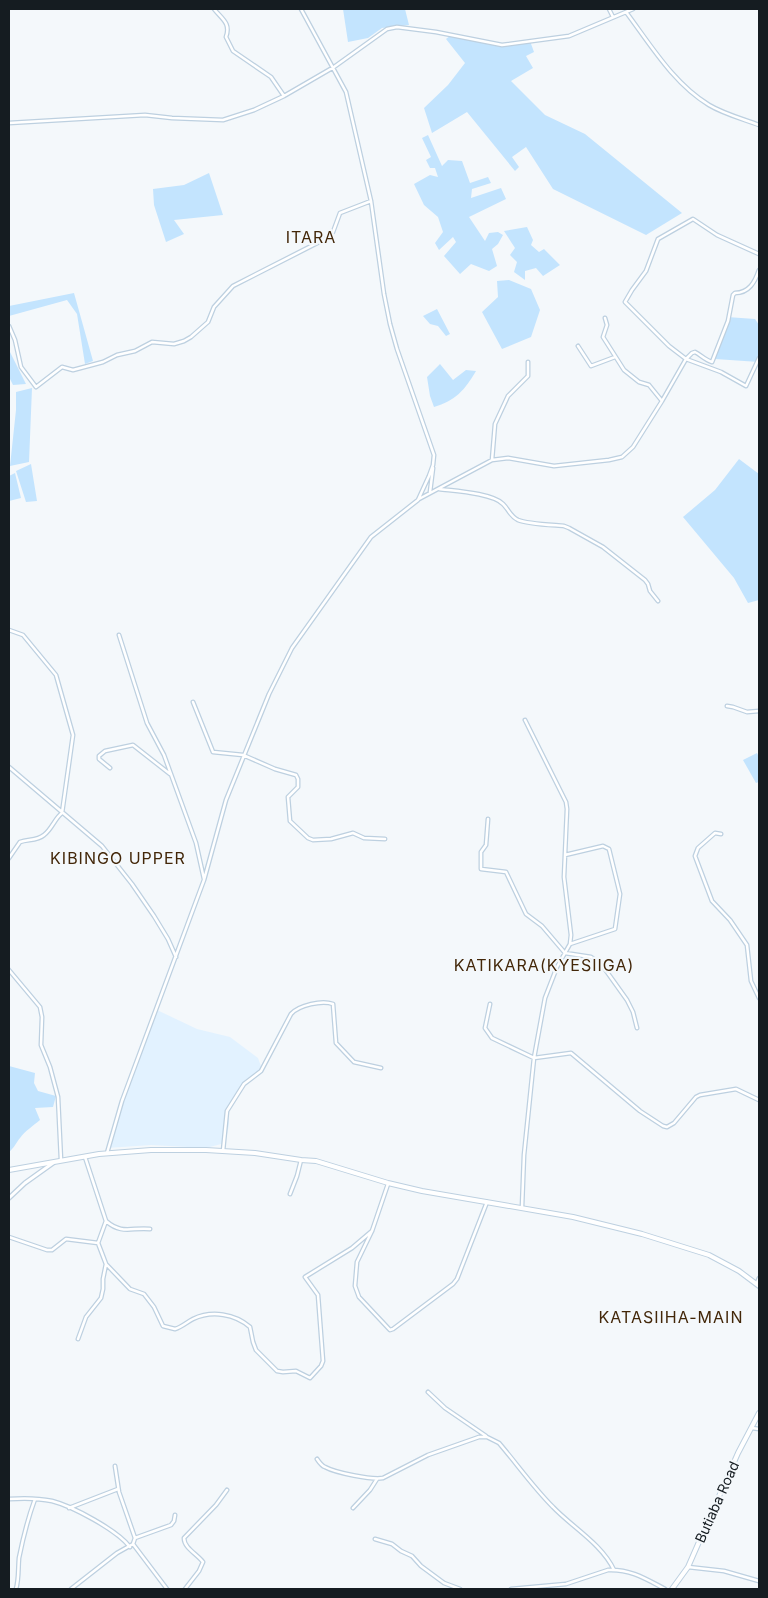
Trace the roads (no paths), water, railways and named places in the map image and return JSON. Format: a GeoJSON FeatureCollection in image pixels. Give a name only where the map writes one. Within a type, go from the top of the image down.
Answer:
{"type":"FeatureCollection","features":[{"type":"Feature","properties":{"kind":"main road"},"geometry":{"type":"LineString","coordinates":[[9,1170],[108,1153],[151,1150],[255,1153],[316,1161],[388,1183],[459,1198],[573,1217],[642,1234],[709,1255],[758,1285]]}},
{"type":"Feature","properties":{"kind":"main road","name":"Butiaba Road"},"geometry":{"type":"LineString","coordinates":[[672,1589],[688,1567],[738,1453],[759,1413]]}},
{"type":"Feature","properties":{"kind":"street"},"geometry":{"type":"LineString","coordinates":[[214,9],[227,23],[226,37],[233,51],[272,77],[284,96]]}},
{"type":"Feature","properties":{"kind":"street"},"geometry":{"type":"LineString","coordinates":[[301,9],[346,92],[371,202],[390,324],[434,455],[430,493]]}},
{"type":"Feature","properties":{"kind":"street"},"geometry":{"type":"LineString","coordinates":[[608,9],[613,17]]}},
{"type":"Feature","properties":{"kind":"street"},"geometry":{"type":"LineString","coordinates":[[9,123],[145,115],[223,120],[254,110],[284,96],[334,67],[387,29],[397,27],[436,32],[502,45],[569,36],[633,9]]}},
{"type":"Feature","properties":{"kind":"street"},"geometry":{"type":"LineString","coordinates":[[626,12],[662,61],[690,90],[707,104],[759,125]]}},
{"type":"Feature","properties":{"kind":"street"},"geometry":{"type":"LineString","coordinates":[[9,326],[14,336],[21,366],[36,387],[62,367],[73,370],[84,368],[120,354],[135,351],[152,342],[181,342],[191,337],[208,322],[214,307],[233,286],[327,238],[333,232],[340,213],[371,202]]}},
{"type":"Feature","properties":{"kind":"street"},"geometry":{"type":"LineString","coordinates":[[759,254],[717,235],[693,219],[661,237],[657,242],[646,271],[625,302],[669,346],[686,359],[721,372],[746,386],[759,358]]}},
{"type":"Feature","properties":{"kind":"street"},"geometry":{"type":"LineString","coordinates":[[108,1153],[122,1101],[204,880],[226,800],[269,694],[292,648],[371,537],[418,500],[492,460],[508,458],[554,466],[622,457],[633,446],[686,359],[696,352],[703,356],[706,361],[712,362],[728,321],[733,295],[751,286],[759,270]]}},
{"type":"Feature","properties":{"kind":"street"},"geometry":{"type":"LineString","coordinates":[[605,318],[608,324],[603,337],[615,357],[626,372],[640,382],[649,385],[662,401]]}},
{"type":"Feature","properties":{"kind":"street"},"geometry":{"type":"LineString","coordinates":[[578,346],[591,366],[615,357]]}},
{"type":"Feature","properties":{"kind":"street"},"geometry":{"type":"LineString","coordinates":[[492,460],[496,424],[509,394],[528,376],[528,362]]}},
{"type":"Feature","properties":{"kind":"street"},"geometry":{"type":"LineString","coordinates":[[418,500],[433,465]]}},
{"type":"Feature","properties":{"kind":"street"},"geometry":{"type":"LineString","coordinates":[[438,489],[475,493],[497,500],[503,504],[509,513],[520,521],[569,528],[603,547],[645,580],[650,591],[658,601]]}},
{"type":"Feature","properties":{"kind":"street"},"geometry":{"type":"LineString","coordinates":[[9,630],[23,635],[56,675],[73,735],[62,813],[45,835],[20,842],[9,858]]}},
{"type":"Feature","properties":{"kind":"street"},"geometry":{"type":"LineString","coordinates":[[119,635],[149,729],[164,755],[197,848],[204,880]]}},
{"type":"Feature","properties":{"kind":"street"},"geometry":{"type":"LineString","coordinates":[[193,702],[213,752],[243,756],[296,775],[298,787],[288,797],[290,819],[308,838],[313,840],[331,839],[353,833],[364,838],[386,839]]}},
{"type":"Feature","properties":{"kind":"street"},"geometry":{"type":"LineString","coordinates":[[727,706],[747,712],[759,711]]}},
{"type":"Feature","properties":{"kind":"street"},"geometry":{"type":"LineString","coordinates":[[522,1207],[524,1155],[534,1058],[545,998],[557,967],[570,944],[571,936],[564,877],[566,802],[524,720]]}},
{"type":"Feature","properties":{"kind":"street"},"geometry":{"type":"LineString","coordinates":[[110,768],[98,756],[105,751],[133,745],[171,775]]}},
{"type":"Feature","properties":{"kind":"street"},"geometry":{"type":"LineString","coordinates":[[9,767],[102,846],[132,884],[163,932],[176,958]]}},
{"type":"Feature","properties":{"kind":"street"},"geometry":{"type":"LineString","coordinates":[[488,819],[486,845],[481,852],[480,868],[506,872],[526,914],[542,926],[565,952],[591,957],[602,965],[627,1000],[633,1012],[637,1028]]}},
{"type":"Feature","properties":{"kind":"street"},"geometry":{"type":"LineString","coordinates":[[722,834],[714,832],[698,848],[695,856],[712,901],[730,920],[747,946],[751,981],[759,998]]}},
{"type":"Feature","properties":{"kind":"street"},"geometry":{"type":"LineString","coordinates":[[565,855],[582,853],[603,846],[607,847],[620,894],[615,929],[570,944]]}},
{"type":"Feature","properties":{"kind":"street"},"geometry":{"type":"LineString","coordinates":[[9,970],[40,1007],[42,1016],[41,1045],[50,1067],[58,1097],[61,1160]]}},
{"type":"Feature","properties":{"kind":"street"},"geometry":{"type":"LineString","coordinates":[[223,1151],[226,1139],[226,1111],[244,1083],[261,1071],[291,1014],[297,1008],[326,1002],[334,1004],[336,1043],[354,1062],[381,1068]]}},
{"type":"Feature","properties":{"kind":"street"},"geometry":{"type":"LineString","coordinates":[[490,1004],[484,1028],[492,1038],[534,1058],[571,1053],[640,1111],[663,1126],[667,1127],[674,1123],[696,1097],[700,1095],[736,1089],[759,1100]]}},
{"type":"Feature","properties":{"kind":"street"},"geometry":{"type":"LineString","coordinates":[[85,1157],[106,1221],[114,1227],[121,1229],[150,1229]]}},
{"type":"Feature","properties":{"kind":"street"},"geometry":{"type":"LineString","coordinates":[[290,1194],[297,1176],[300,1160]]}},
{"type":"Feature","properties":{"kind":"street"},"geometry":{"type":"LineString","coordinates":[[9,1198],[25,1183],[55,1162]]}},
{"type":"Feature","properties":{"kind":"street"},"geometry":{"type":"LineString","coordinates":[[388,1183],[372,1231],[356,1266],[356,1290],[359,1297],[383,1324],[392,1330],[457,1279],[487,1202]]}},
{"type":"Feature","properties":{"kind":"street"},"geometry":{"type":"LineString","coordinates":[[106,1221],[98,1243],[106,1264],[130,1289],[144,1294],[166,1327],[175,1329],[200,1316],[229,1315],[251,1328],[256,1350],[277,1371],[296,1371],[311,1378],[322,1366],[323,1361],[318,1295],[305,1277],[352,1248],[372,1231]]}},
{"type":"Feature","properties":{"kind":"street"},"geometry":{"type":"LineString","coordinates":[[9,1237],[47,1250],[52,1250],[66,1239],[98,1243]]}},
{"type":"Feature","properties":{"kind":"street"},"geometry":{"type":"LineString","coordinates":[[78,1339],[86,1317],[101,1298],[103,1289],[102,1278],[106,1264]]}},
{"type":"Feature","properties":{"kind":"street"},"geometry":{"type":"LineString","coordinates":[[758,1285],[759,1278]]}},
{"type":"Feature","properties":{"kind":"street"},"geometry":{"type":"LineString","coordinates":[[428,1392],[445,1408],[487,1437],[499,1442],[553,1508],[586,1537],[610,1562],[614,1570]]}},
{"type":"Feature","properties":{"kind":"street"},"geometry":{"type":"LineString","coordinates":[[752,1428],[759,1429]]}},
{"type":"Feature","properties":{"kind":"street"},"geometry":{"type":"LineString","coordinates":[[317,1459],[325,1467],[369,1479],[377,1479],[383,1478],[428,1456],[479,1437],[487,1437]]}},
{"type":"Feature","properties":{"kind":"street"},"geometry":{"type":"LineString","coordinates":[[115,1466],[118,1488],[136,1538]]}},
{"type":"Feature","properties":{"kind":"street"},"geometry":{"type":"LineString","coordinates":[[352,1508],[370,1490],[377,1479]]}},
{"type":"Feature","properties":{"kind":"street"},"geometry":{"type":"LineString","coordinates":[[69,1508],[118,1488]]}},
{"type":"Feature","properties":{"kind":"street"},"geometry":{"type":"LineString","coordinates":[[185,1589],[199,1571],[203,1562],[187,1546],[184,1538],[216,1505],[227,1490]]}},
{"type":"Feature","properties":{"kind":"street"},"geometry":{"type":"LineString","coordinates":[[9,1499],[50,1501],[69,1508],[124,1539],[130,1547]]}},
{"type":"Feature","properties":{"kind":"street"},"geometry":{"type":"LineString","coordinates":[[16,1589],[21,1550],[35,1499]]}},
{"type":"Feature","properties":{"kind":"street"},"geometry":{"type":"LineString","coordinates":[[71,1589],[117,1553],[130,1547],[136,1538],[171,1525],[175,1515]]}},
{"type":"Feature","properties":{"kind":"street"},"geometry":{"type":"LineString","coordinates":[[375,1539],[392,1544],[412,1556],[421,1566],[444,1583],[460,1589]]}},
{"type":"Feature","properties":{"kind":"street"},"geometry":{"type":"LineString","coordinates":[[133,1544],[167,1589]]}},
{"type":"Feature","properties":{"kind":"street"},"geometry":{"type":"LineString","coordinates":[[688,1567],[724,1571],[759,1582]]}},
{"type":"Feature","properties":{"kind":"street"},"geometry":{"type":"LineString","coordinates":[[511,1589],[566,1584],[608,1570],[636,1574],[665,1589]]}},
{"type":"Feature","properties":{"kind":"district","name":"ITARA"},"geometry":{"type":"Point","coordinates":[311,237]}},
{"type":"Feature","properties":{"kind":"district","name":"KIBINGO UPPER"},"geometry":{"type":"Point","coordinates":[118,858]}},
{"type":"Feature","properties":{"kind":"district","name":"KATIKARA(KYESIIGA)"},"geometry":{"type":"Point","coordinates":[544,965]}},
{"type":"Feature","properties":{"kind":"district","name":"KATASIIHA-MAIN"},"geometry":{"type":"Point","coordinates":[671,1317]}}]}
